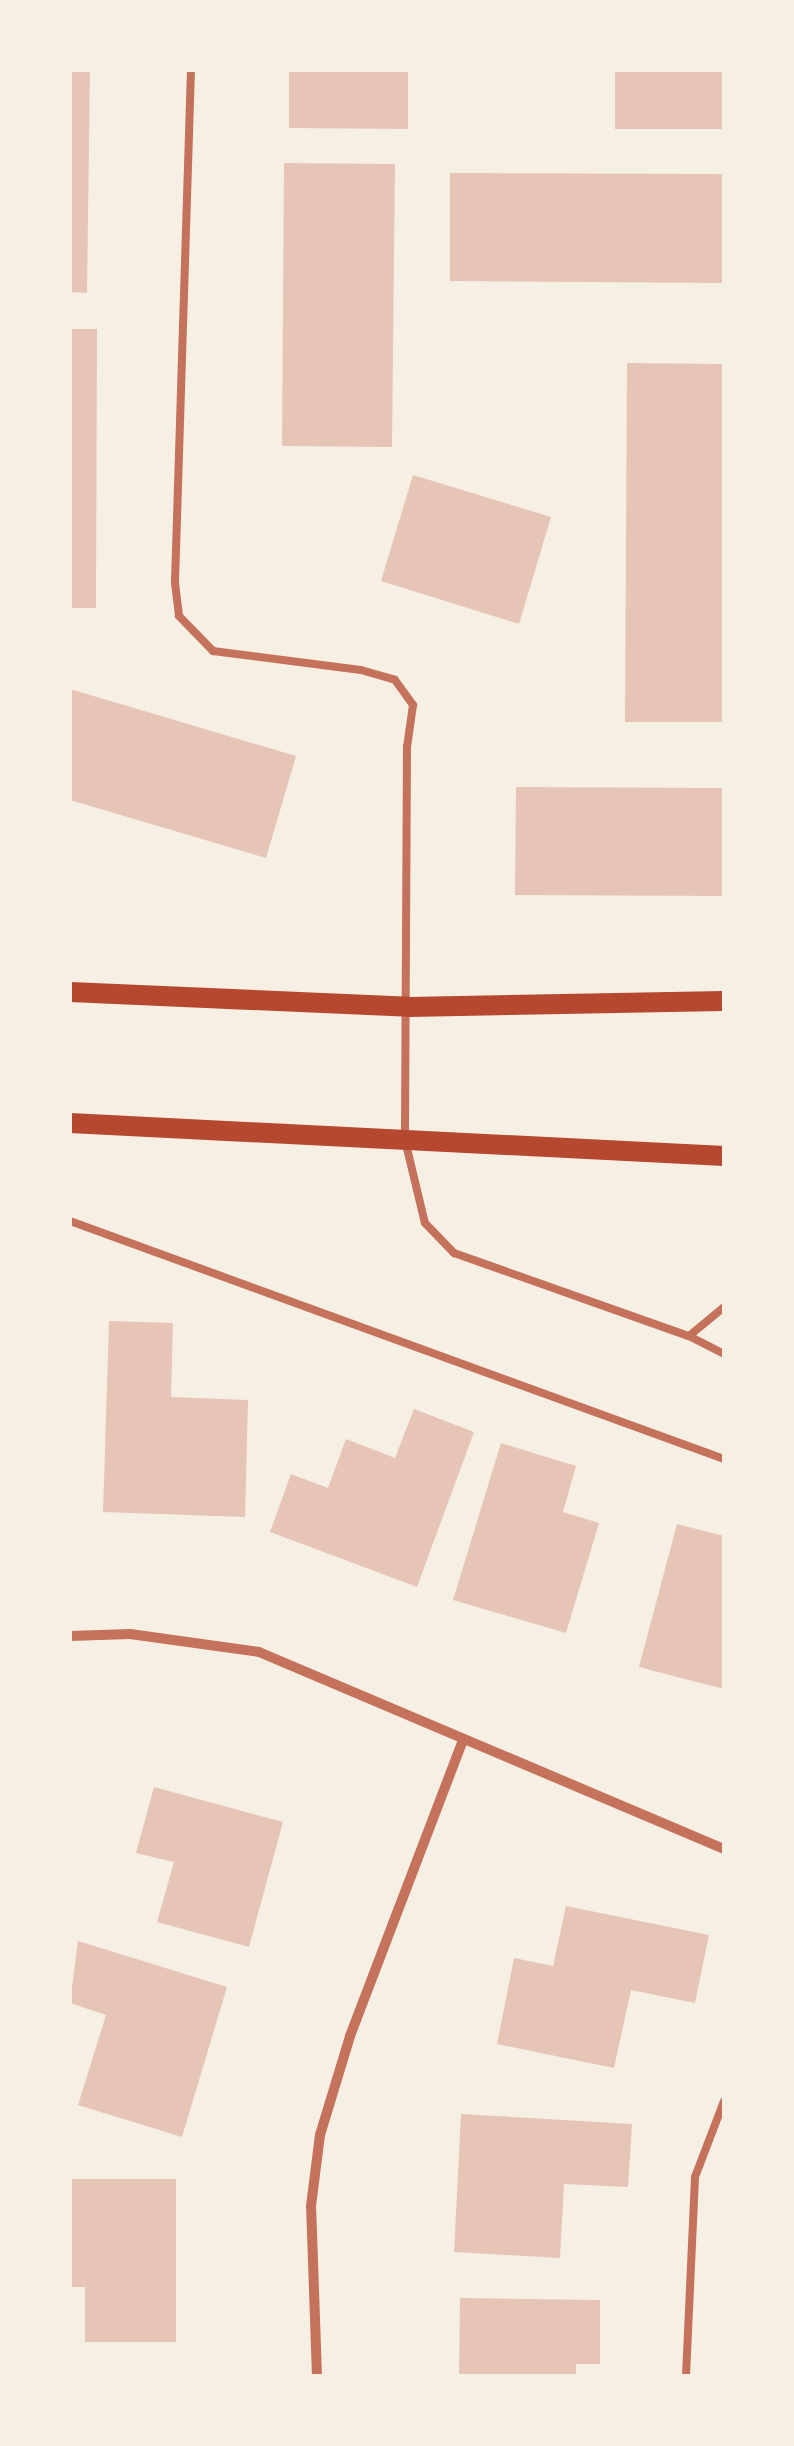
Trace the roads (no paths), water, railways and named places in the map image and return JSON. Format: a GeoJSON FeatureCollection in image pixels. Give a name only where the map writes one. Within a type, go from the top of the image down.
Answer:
{"type":"FeatureCollection","features":[{"type":"Feature","properties":{"kind":"main road"},"geometry":{"type":"LineString","coordinates":[[70,992],[410,1006],[724,1001]]}},
{"type":"Feature","properties":{"kind":"main road"},"geometry":{"type":"LineString","coordinates":[[70,1123],[724,1156]]}},
{"type":"Feature","properties":{"kind":"street"},"geometry":{"type":"LineString","coordinates":[[70,1636],[130,1634],[259,1652],[462,1742],[724,1848]]}},
{"type":"Feature","properties":{"kind":"street"},"geometry":{"type":"LineString","coordinates":[[316,2376],[310,2206],[320,2135],[350,2036],[462,1742]]}},
{"type":"Feature","properties":{"kind":"lane"},"geometry":{"type":"LineString","coordinates":[[191,70],[179,616],[213,651],[361,670],[394,680],[413,705],[407,747],[410,1006],[405,1140],[425,1223],[454,1253],[724,1352]]}},
{"type":"Feature","properties":{"kind":"lane"},"geometry":{"type":"LineString","coordinates":[[70,1221],[724,1459]]}},
{"type":"Feature","properties":{"kind":"lane"},"geometry":{"type":"LineString","coordinates":[[689,1336],[719,1319],[724,1307]]}},
{"type":"Feature","properties":{"kind":"lane"},"geometry":{"type":"LineString","coordinates":[[686,2376],[695,2177],[724,2101]]}}]}
